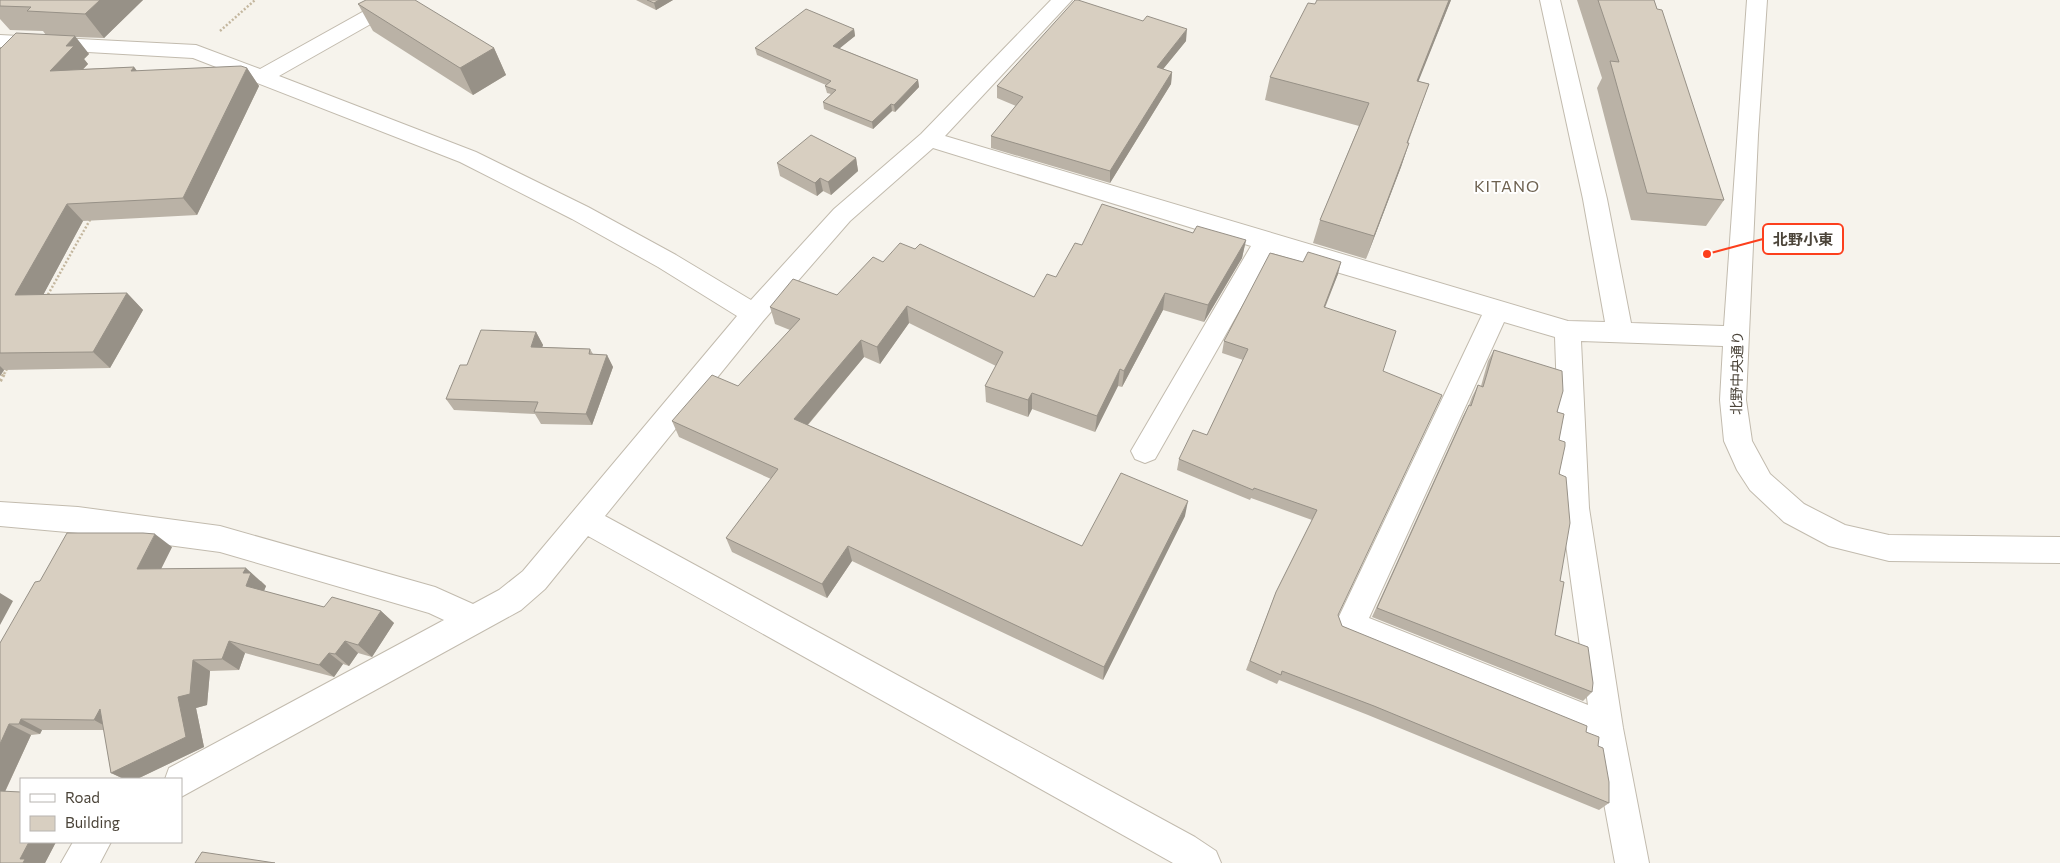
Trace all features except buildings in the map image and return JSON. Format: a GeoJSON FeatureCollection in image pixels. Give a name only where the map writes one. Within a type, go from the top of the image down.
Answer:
{"type":"FeatureCollection","features":[{"type":"Feature","properties":{"kind":"street"},"geometry":{"type":"LineString","coordinates":[[262,77],[399,0]]}},
{"type":"Feature","properties":{"kind":"street"},"geometry":{"type":"LineString","coordinates":[[182,779],[510,600],[534,580],[586,520],[754,314],[842,215],[929,139],[1062,0]]}},
{"type":"Feature","properties":{"kind":"street"},"geometry":{"type":"LineString","coordinates":[[1550,0],[1595,199],[1620,332]]}},
{"type":"Feature","properties":{"kind":"street","name":"北野中央通り"},"geometry":{"type":"LineString","coordinates":[[1757,0],[1747,135],[1733,400],[1738,441],[1747,462],[1760,482],[1794,513],[1839,537],[1889,548],[2060,550]]}},
{"type":"Feature","properties":{"kind":"street"},"geometry":{"type":"LineString","coordinates":[[0,41],[196,52],[468,157],[580,213],[668,261],[754,314]]}},
{"type":"Feature","properties":{"kind":"street"},"geometry":{"type":"LineString","coordinates":[[929,139],[1266,242],[1568,331],[1737,338]]}},
{"type":"Feature","properties":{"kind":"street"},"geometry":{"type":"LineString","coordinates":[[1145,451],[1266,242]]}},
{"type":"Feature","properties":{"kind":"street"},"geometry":{"type":"LineString","coordinates":[[1497,310],[1350,625],[1607,728]]}},
{"type":"Feature","properties":{"kind":"street"},"geometry":{"type":"LineString","coordinates":[[1568,331],[1576,508],[1607,728],[1632,863]]}},
{"type":"Feature","properties":{"kind":"street"},"geometry":{"type":"LineString","coordinates":[[0,514],[78,520],[220,539],[435,601],[474,619]]}},
{"type":"Feature","properties":{"kind":"street"},"geometry":{"type":"LineString","coordinates":[[63,546],[78,520]]}},
{"type":"Feature","properties":{"kind":"street"},"geometry":{"type":"LineString","coordinates":[[586,520],[1184,849],[1204,863]]}},
{"type":"Feature","properties":{"kind":"street"},"geometry":{"type":"LineString","coordinates":[[78,863],[93,843]]}},
{"type":"Feature","properties":{"kind":"path"},"geometry":{"type":"LineString","coordinates":[[196,52],[255,0]]}},
{"type":"Feature","properties":{"kind":"path"},"geometry":{"type":"LineString","coordinates":[[44,302],[92,216]]}},
{"type":"Feature","properties":{"kind":"path"},"geometry":{"type":"LineString","coordinates":[[0,381],[8,366]]}},
{"type":"Feature","properties":{"kind":"place","name":"北野小東"},"geometry":{"type":"Point","coordinates":[1707,254]}},
{"type":"Feature","properties":{"kind":"district","name":"KITANO"},"geometry":{"type":"Point","coordinates":[1507,186]}}]}
